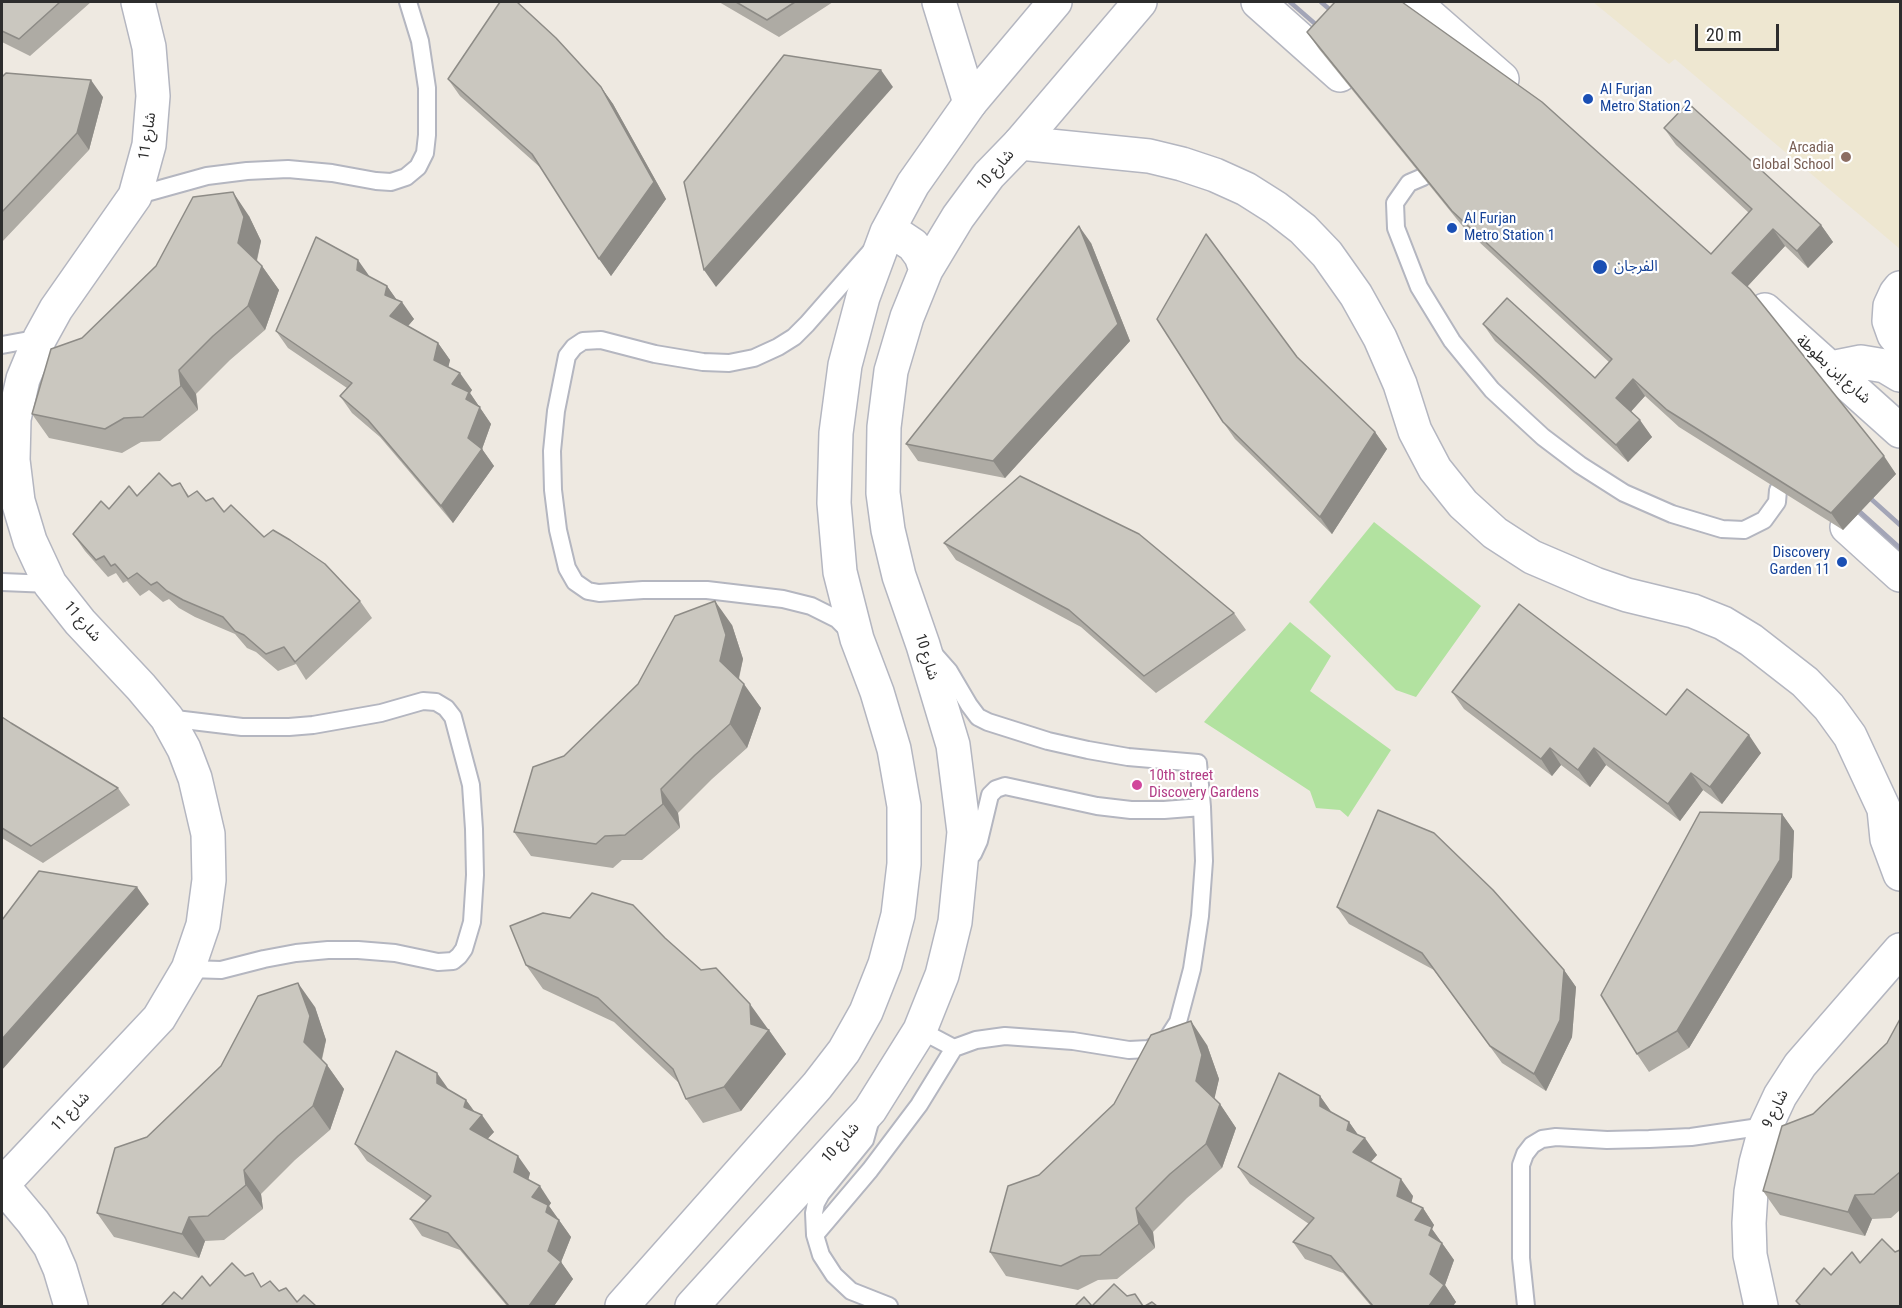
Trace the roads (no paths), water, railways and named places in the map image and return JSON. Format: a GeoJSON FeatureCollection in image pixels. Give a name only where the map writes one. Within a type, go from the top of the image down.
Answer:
{"type":"FeatureCollection","features":[{"type":"Feature","properties":{"kind":"street","name":"شارع 11"},"geometry":{"type":"LineString","coordinates":[[2,1185],[159,1018],[188,969],[202,925],[209,880],[208,834],[195,778],[184,749],[167,718],[80,622],[50,584],[30,542],[18,501],[13,460],[14,419],[23,379],[40,338],[56,309],[135,196],[148,145],[153,96],[150,46],[138,2]]}},
{"type":"Feature","properties":{"kind":"street"},"geometry":{"type":"LineString","coordinates":[[939,2],[970,103]]}},
{"type":"Feature","properties":{"kind":"street"},"geometry":{"type":"LineString","coordinates":[[622,1306],[817,1086],[844,1051],[866,1012],[885,964],[897,915],[904,864],[904,806],[894,749],[877,692],[857,639],[840,572],[834,503],[836,433],[848,354],[863,297],[887,232],[914,184],[970,103],[1055,2]]}},
{"type":"Feature","properties":{"kind":"street","name":"شارع 10"},"geometry":{"type":"LineString","coordinates":[[692,1306],[870,1110],[920,1030],[942,975],[955,922],[964,832],[953,745],[923,645],[899,576],[888,530],[883,493],[884,427],[891,371],[906,317],[926,270],[958,217],[989,175],[1043,116],[1140,2]]}},
{"type":"Feature","properties":{"kind":"street"},"geometry":{"type":"LineString","coordinates":[[1258,2],[1340,75]]}},
{"type":"Feature","properties":{"kind":"street"},"geometry":{"type":"LineString","coordinates":[[1414,2],[1524,98]]}},
{"type":"Feature","properties":{"kind":"street"},"geometry":{"type":"LineString","coordinates":[[1043,116],[1055,135],[1073,149]]}},
{"type":"Feature","properties":{"kind":"street"},"geometry":{"type":"LineString","coordinates":[[1020,142],[1149,156],[1182,164],[1246,189],[1303,229],[1327,254],[1356,295],[1380,338],[1400,384],[1414,431],[1435,469],[1463,504],[1495,533],[1532,557],[1595,584],[1627,595],[1693,611],[1723,623],[1751,640],[1805,682],[1850,736],[1884,809],[1887,839],[1900,874]]}},
{"type":"Feature","properties":{"kind":"street"},"geometry":{"type":"LineString","coordinates":[[887,232],[913,245],[921,256],[926,270]]}},
{"type":"Feature","properties":{"kind":"street"},"geometry":{"type":"LineString","coordinates":[[1900,288],[1890,306],[1889,321],[1894,335],[1900,342]]}},
{"type":"Feature","properties":{"kind":"street","name":"شارع إبن بطوطة"},"geometry":{"type":"LineString","coordinates":[[1765,310],[1900,431]]}},
{"type":"Feature","properties":{"kind":"street"},"geometry":{"type":"LineString","coordinates":[[1831,368],[1861,362],[1885,366],[1900,375]]}},
{"type":"Feature","properties":{"kind":"street"},"geometry":{"type":"LineString","coordinates":[[1847,526],[1900,575]]}},
{"type":"Feature","properties":{"kind":"street","name":"شارع 9"},"geometry":{"type":"LineString","coordinates":[[1761,1306],[1750,1256],[1749,1223],[1756,1163],[1766,1126],[1780,1096],[1800,1065],[1900,951]]}},
{"type":"Feature","properties":{"kind":"street"},"geometry":{"type":"LineString","coordinates":[[2,1185],[50,1246],[60,1269],[70,1306]]}},
{"type":"Feature","properties":{"kind":"lane"},"geometry":{"type":"LineString","coordinates":[[135,196],[207,176],[247,171],[288,170],[332,173],[391,182],[406,177],[418,167],[425,153],[427,123],[427,88],[420,41],[408,2]]}},
{"type":"Feature","properties":{"kind":"lane"},"geometry":{"type":"LineString","coordinates":[[1423,177],[1408,183],[1395,203],[1396,228],[1419,287],[1452,341],[1485,382],[1543,438],[1624,493],[1672,514],[1722,529],[1744,530],[1764,520],[1777,502],[1778,490]]}},
{"type":"Feature","properties":{"kind":"lane"},"geometry":{"type":"LineString","coordinates":[[857,639],[837,619],[811,606],[783,599],[707,590],[599,593],[588,591],[575,582],[567,568],[558,530],[553,490],[552,451],[556,411],[567,356],[583,341],[601,340],[655,354],[704,362],[729,363],[754,358],[794,337],[887,232]]}},
{"type":"Feature","properties":{"kind":"lane"},"geometry":{"type":"LineString","coordinates":[[2,345],[40,338]]}},
{"type":"Feature","properties":{"kind":"lane"},"geometry":{"type":"LineString","coordinates":[[2,582],[50,584]]}},
{"type":"Feature","properties":{"kind":"lane"},"geometry":{"type":"LineString","coordinates":[[815,1235],[870,1170],[919,1105],[954,1048],[976,1040],[1005,1036],[1074,1041],[1129,1050],[1149,1050],[1167,1039],[1178,1022],[1191,969],[1200,916],[1203,861],[1198,763],[1128,757],[1088,750],[1048,741],[988,722],[978,717],[940,659],[923,645]]}},
{"type":"Feature","properties":{"kind":"lane"},"geometry":{"type":"LineString","coordinates":[[167,718],[242,727],[289,727],[381,713],[423,701],[436,702],[446,708],[453,717],[471,785],[475,875],[472,922],[464,949],[453,961],[438,962],[358,950],[328,950],[264,959],[221,970],[188,969]]}},
{"type":"Feature","properties":{"kind":"lane"},"geometry":{"type":"LineString","coordinates":[[960,875],[979,841],[990,795],[996,789],[1005,786],[1097,806],[1131,810],[1202,807]]}},
{"type":"Feature","properties":{"kind":"lane"},"geometry":{"type":"LineString","coordinates":[[920,1030],[954,1048]]}},
{"type":"Feature","properties":{"kind":"lane"},"geometry":{"type":"LineString","coordinates":[[870,1110],[870,1125],[865,1140],[816,1203],[815,1235],[821,1255],[834,1275],[851,1291],[889,1306]]}},
{"type":"Feature","properties":{"kind":"lane"},"geometry":{"type":"LineString","coordinates":[[1526,1306],[1521,1258],[1521,1165],[1532,1145],[1542,1139],[1556,1137],[1607,1140],[1691,1137],[1766,1126]]}},
{"type":"Feature","properties":{"kind":"railway"},"geometry":{"type":"LineString","coordinates":[[1290,2],[1328,35]]}},
{"type":"Feature","properties":{"kind":"railway"},"geometry":{"type":"LineString","coordinates":[[1321,2],[1342,20]]}},
{"type":"Feature","properties":{"kind":"railway"},"geometry":{"type":"LineString","coordinates":[[1860,489],[1900,525]]}},
{"type":"Feature","properties":{"kind":"railway"},"geometry":{"type":"LineString","coordinates":[[1849,502],[1900,548]]}},
{"type":"Feature","properties":{"kind":"place","name":"Al Furjan Metro Station 2"},"geometry":{"type":"Point","coordinates":[1588,99]}},
{"type":"Feature","properties":{"kind":"place","name":"Arcadia Global School"},"geometry":{"type":"Point","coordinates":[1846,157]}},
{"type":"Feature","properties":{"kind":"place","name":"Al Furjan Metro Station 1"},"geometry":{"type":"Point","coordinates":[1452,228]}},
{"type":"Feature","properties":{"kind":"place","name":"الفرجان"},"geometry":{"type":"Point","coordinates":[1600,267]}},
{"type":"Feature","properties":{"kind":"place","name":"Discovery Garden 11"},"geometry":{"type":"Point","coordinates":[1842,562]}},
{"type":"Feature","properties":{"kind":"place","name":"10th street Discovery Gardens"},"geometry":{"type":"Point","coordinates":[1137,785]}}]}
